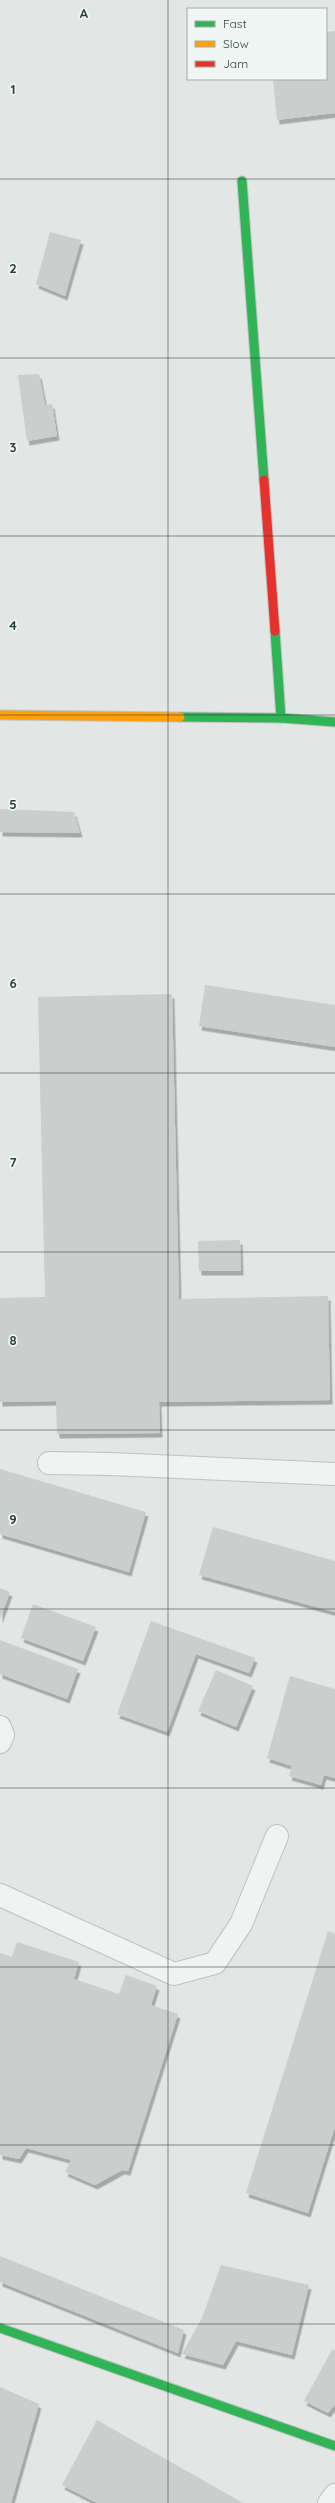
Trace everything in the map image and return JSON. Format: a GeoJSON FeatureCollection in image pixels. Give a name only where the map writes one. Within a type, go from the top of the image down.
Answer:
{"type":"FeatureCollection","features":[{"type":"Feature","properties":{"kind":"street"},"geometry":{"type":"LineString","coordinates":[[242,181],[281,718]]}},
{"type":"Feature","properties":{"kind":"street"},"geometry":{"type":"LineString","coordinates":[[0,715],[281,718],[335,722]]}},
{"type":"Feature","properties":{"kind":"street"},"geometry":{"type":"LineString","coordinates":[[49,1463],[335,1474]]}},
{"type":"Feature","properties":{"kind":"street"},"geometry":{"type":"LineString","coordinates":[[0,1727],[3,1735],[0,1742]]}},
{"type":"Feature","properties":{"kind":"street"},"geometry":{"type":"LineString","coordinates":[[0,1895],[174,1974],[215,1963],[241,1924],[277,1836]]}},
{"type":"Feature","properties":{"kind":"street"},"geometry":{"type":"LineString","coordinates":[[0,2328],[335,2446]]}},
{"type":"Feature","properties":{"kind":"street"},"geometry":{"type":"LineString","coordinates":[[329,2503],[335,2495]]}},
{"type":"Feature","properties":{"kind":"building"},"geometry":{"type":"Polygon","coordinates":[[[335,31],[335,113],[277,120],[273,80],[327,80],[327,32],[335,31]]]}},
{"type":"Feature","properties":{"kind":"building"},"geometry":{"type":"Polygon","coordinates":[[[50,232],[81,240],[65,296],[36,284],[50,232]]]}},
{"type":"Feature","properties":{"kind":"building"},"geometry":{"type":"Polygon","coordinates":[[[39,374],[45,405],[52,404],[57,436],[27,441],[18,375],[39,374]]]}},
{"type":"Feature","properties":{"kind":"building"},"geometry":{"type":"Polygon","coordinates":[[[0,809],[74,812],[80,833],[0,832],[0,809]]]}},
{"type":"Feature","properties":{"kind":"building"},"geometry":{"type":"Polygon","coordinates":[[[205,985],[335,1005],[335,1047],[199,1026],[205,985]]]}},
{"type":"Feature","properties":{"kind":"building"},"geometry":{"type":"Polygon","coordinates":[[[172,994],[179,1299],[328,1296],[330,1400],[159,1402],[160,1433],[57,1434],[56,1401],[0,1402],[0,1298],[45,1297],[38,997],[172,994]]]}},
{"type":"Feature","properties":{"kind":"building"},"geometry":{"type":"Polygon","coordinates":[[[240,1240],[241,1271],[199,1271],[198,1241],[240,1240]]]}},
{"type":"Feature","properties":{"kind":"building"},"geometry":{"type":"Polygon","coordinates":[[[0,1469],[146,1512],[129,1572],[0,1534],[0,1469]]]}},
{"type":"Feature","properties":{"kind":"building"},"geometry":{"type":"Polygon","coordinates":[[[213,1527],[335,1561],[335,1612],[199,1575],[213,1527]]]}},
{"type":"Feature","properties":{"kind":"building"},"geometry":{"type":"Polygon","coordinates":[[[0,1588],[10,1592],[0,1619],[0,1588]]]}},
{"type":"Feature","properties":{"kind":"building"},"geometry":{"type":"Polygon","coordinates":[[[33,1604],[96,1627],[83,1661],[21,1638],[33,1604]]]}},
{"type":"Feature","properties":{"kind":"building"},"geometry":{"type":"Polygon","coordinates":[[[151,1621],[255,1658],[249,1673],[196,1654],[167,1732],[117,1714],[151,1621]]]}},
{"type":"Feature","properties":{"kind":"building"},"geometry":{"type":"Polygon","coordinates":[[[0,1640],[78,1669],[67,1699],[0,1674],[0,1640]]]}},
{"type":"Feature","properties":{"kind":"building"},"geometry":{"type":"Polygon","coordinates":[[[216,1670],[253,1686],[236,1727],[198,1711],[216,1670]]]}},
{"type":"Feature","properties":{"kind":"building"},"geometry":{"type":"Polygon","coordinates":[[[290,1676],[335,1689],[335,1778],[324,1775],[321,1785],[289,1776],[292,1766],[267,1758],[290,1676]]]}},
{"type":"Feature","properties":{"kind":"building"},"geometry":{"type":"Polygon","coordinates":[[[328,1931],[335,1934],[335,2126],[308,2213],[246,2193],[328,1931]]]}},
{"type":"Feature","properties":{"kind":"building"},"geometry":{"type":"Polygon","coordinates":[[[17,1942],[79,1962],[74,1979],[119,1994],[126,1975],[157,1986],[151,2005],[178,2014],[128,2171],[122,2170],[95,2185],[65,2172],[71,2160],[26,2148],[19,2159],[0,2155],[0,1953],[12,1957],[17,1942]]]}},
{"type":"Feature","properties":{"kind":"building"},"geometry":{"type":"Polygon","coordinates":[[[0,2256],[184,2330],[178,2353],[0,2282],[0,2256]]]}},
{"type":"Feature","properties":{"kind":"building"},"geometry":{"type":"Polygon","coordinates":[[[221,2265],[309,2285],[292,2355],[236,2341],[223,2365],[182,2354],[202,2318],[221,2265]]]}},
{"type":"Feature","properties":{"kind":"building"},"geometry":{"type":"Polygon","coordinates":[[[332,2350],[335,2350],[335,2404],[328,2413],[304,2401],[332,2350]]]}},
{"type":"Feature","properties":{"kind":"building"},"geometry":{"type":"Polygon","coordinates":[[[0,2387],[39,2404],[11,2503],[0,2503],[0,2387]]]}},
{"type":"Feature","properties":{"kind":"building"},"geometry":{"type":"Polygon","coordinates":[[[97,2420],[243,2503],[97,2503],[62,2485],[97,2420]]]}},
{"type":"Feature","properties":{"kind":"traffic: fast"},"geometry":{"type":"LineString","coordinates":[[242,181],[264,480]]}},
{"type":"Feature","properties":{"kind":"traffic: fast"},"geometry":{"type":"LineString","coordinates":[[275,631],[281,718]]}},
{"type":"Feature","properties":{"kind":"traffic: fast"},"geometry":{"type":"LineString","coordinates":[[180,717],[281,718],[335,722]]}},
{"type":"Feature","properties":{"kind":"traffic: fast"},"geometry":{"type":"LineString","coordinates":[[0,2328],[335,2446]]}},
{"type":"Feature","properties":{"kind":"traffic: slow"},"geometry":{"type":"LineString","coordinates":[[0,715],[180,717]]}},
{"type":"Feature","properties":{"kind":"traffic: jam"},"geometry":{"type":"LineString","coordinates":[[264,480],[275,631]]}}]}
